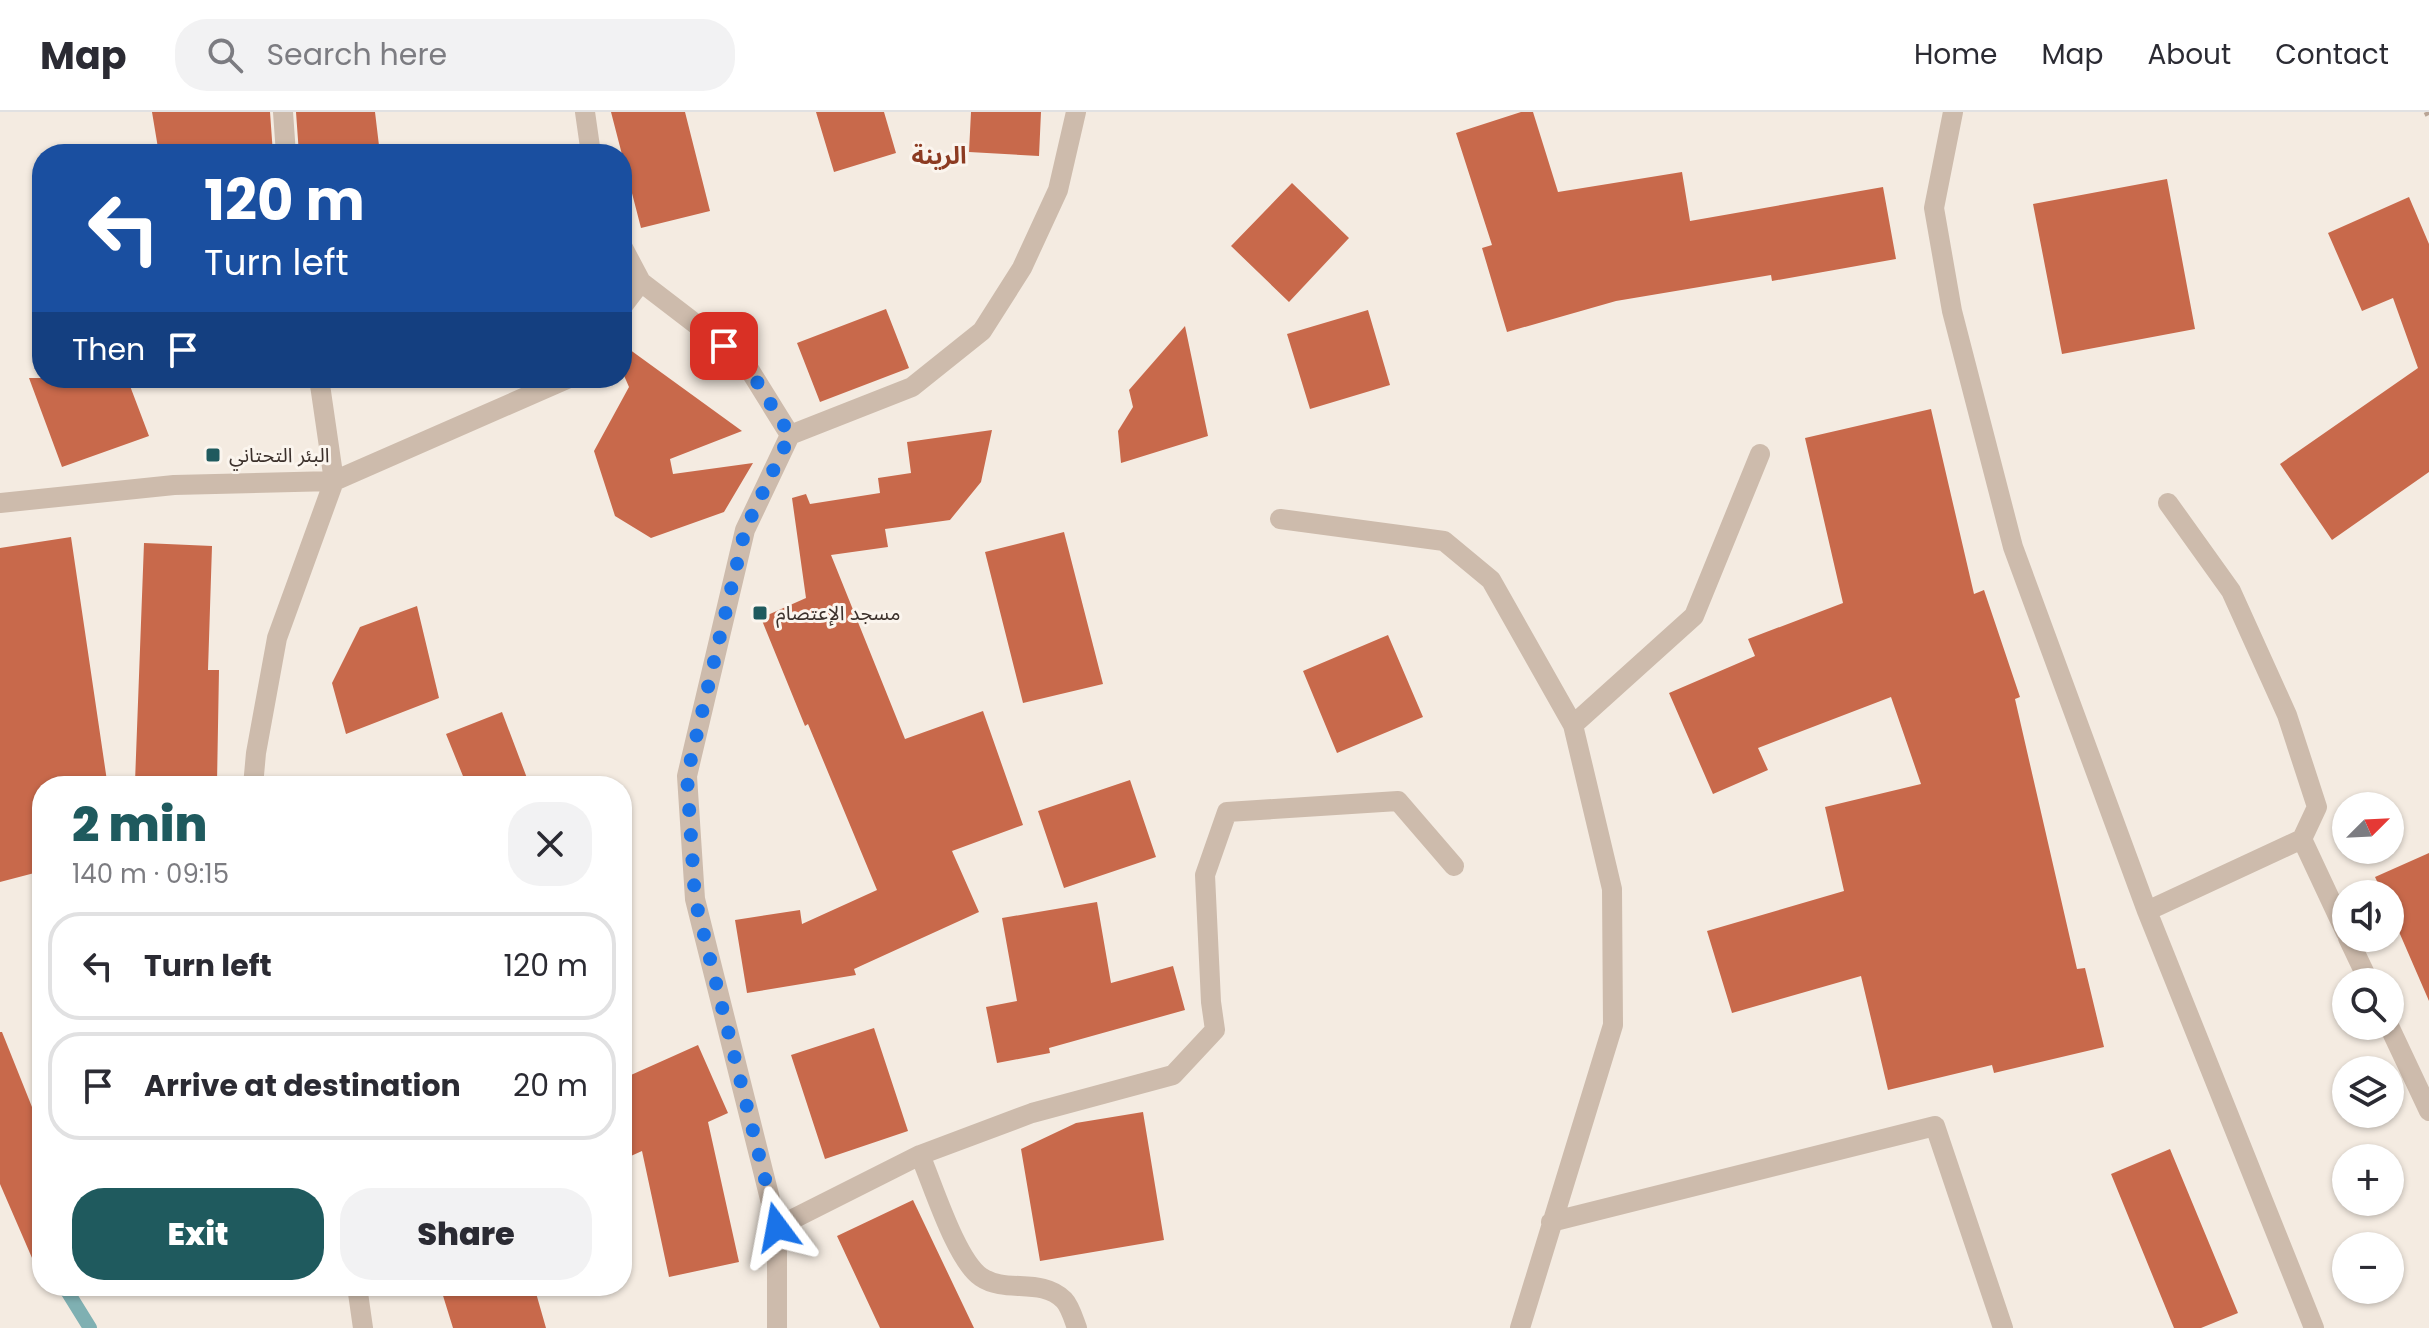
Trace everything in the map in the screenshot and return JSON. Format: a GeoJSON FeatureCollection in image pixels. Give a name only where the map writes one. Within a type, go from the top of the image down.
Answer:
{"type":"FeatureCollection","features":[{"type":"Feature","properties":{"kind":"street"},"geometry":{"type":"LineString","coordinates":[[283,112],[285,144]]}},
{"type":"Feature","properties":{"kind":"street"},"geometry":{"type":"LineString","coordinates":[[585,112],[590,144]]}},
{"type":"Feature","properties":{"kind":"street"},"geometry":{"type":"LineString","coordinates":[[777,1328],[777,1227],[695,899],[687,776],[745,530],[790,435],[912,387],[982,331],[1022,268],[1058,190],[1076,112]]}},
{"type":"Feature","properties":{"kind":"street"},"geometry":{"type":"LineString","coordinates":[[1953,112],[1934,208],[1952,311],[2013,547],[2147,911],[2314,1328]]}},
{"type":"Feature","properties":{"kind":"street"},"geometry":{"type":"LineString","coordinates":[[632,265],[641,282],[744,361],[790,435]]}},
{"type":"Feature","properties":{"kind":"street"},"geometry":{"type":"LineString","coordinates":[[632,294],[641,282]]}},
{"type":"Feature","properties":{"kind":"street"},"geometry":{"type":"LineString","coordinates":[[254,776],[277,638],[334,481],[320,388]]}},
{"type":"Feature","properties":{"kind":"street"},"geometry":{"type":"LineString","coordinates":[[0,503],[174,485],[334,481],[546,388]]}},
{"type":"Feature","properties":{"kind":"street"},"geometry":{"type":"LineString","coordinates":[[1573,725],[1694,616],[1760,454]]}},
{"type":"Feature","properties":{"kind":"street"},"geometry":{"type":"LineString","coordinates":[[2147,911],[2302,839],[2317,807],[2287,715],[2231,591],[2168,503]]}},
{"type":"Feature","properties":{"kind":"street"},"geometry":{"type":"LineString","coordinates":[[1280,519],[1444,541],[1491,580],[1573,725],[1612,889],[1613,1025],[1520,1328]]}},
{"type":"Feature","properties":{"kind":"street"},"geometry":{"type":"LineString","coordinates":[[777,1227],[920,1155],[1032,1113],[1173,1075],[1215,1030],[1205,875],[1227,812],[1398,801],[1454,866]]}},
{"type":"Feature","properties":{"kind":"street"},"geometry":{"type":"LineString","coordinates":[[2302,839],[2332,904]]}},
{"type":"Feature","properties":{"kind":"street"},"geometry":{"type":"LineString","coordinates":[[2396,1040],[2429,1111]]}},
{"type":"Feature","properties":{"kind":"street"},"geometry":{"type":"LineString","coordinates":[[1551,1222],[1935,1126],[2003,1328]]}},
{"type":"Feature","properties":{"kind":"street"},"geometry":{"type":"LineString","coordinates":[[920,1155],[964,1259],[982,1278],[1003,1286],[1031,1286],[1048,1290],[1065,1300],[1077,1328]]}},
{"type":"Feature","properties":{"kind":"street"},"geometry":{"type":"LineString","coordinates":[[358,1296],[363,1328]]}},
{"type":"Feature","properties":{"kind":"path"},"geometry":{"type":"LineString","coordinates":[[2426,112],[2429,118]]}},
{"type":"Feature","properties":{"kind":"building"},"geometry":{"type":"Polygon","coordinates":[[[152,112],[270,112],[272,144],[157,144],[152,112]]]}},
{"type":"Feature","properties":{"kind":"building"},"geometry":{"type":"Polygon","coordinates":[[[296,112],[375,112],[379,144],[298,144],[296,112]]]}},
{"type":"Feature","properties":{"kind":"building"},"geometry":{"type":"Polygon","coordinates":[[[611,112],[685,112],[710,211],[641,228],[632,193],[632,144],[619,144],[611,112]]]}},
{"type":"Feature","properties":{"kind":"building"},"geometry":{"type":"Polygon","coordinates":[[[816,112],[884,112],[896,153],[834,172],[816,112]]]}},
{"type":"Feature","properties":{"kind":"building"},"geometry":{"type":"Polygon","coordinates":[[[971,112],[1041,112],[1039,156],[969,152],[971,112]]]}},
{"type":"Feature","properties":{"kind":"building"},"geometry":{"type":"Polygon","coordinates":[[[1521,112],[1533,112],[1558,192],[1682,172],[1690,221],[1883,187],[1896,259],[1772,281],[1771,275],[1616,301],[1507,332],[1482,248],[1492,245],[1456,133],[1521,112]]]}},
{"type":"Feature","properties":{"kind":"building"},"geometry":{"type":"Polygon","coordinates":[[[2167,179],[2195,329],[2062,354],[2033,204],[2167,179]]]}},
{"type":"Feature","properties":{"kind":"building"},"geometry":{"type":"Polygon","coordinates":[[[1292,183],[1349,238],[1289,302],[1231,246],[1292,183]]]}},
{"type":"Feature","properties":{"kind":"building"},"geometry":{"type":"Polygon","coordinates":[[[2409,197],[2429,244],[2429,472],[2332,540],[2280,464],[2418,368],[2393,298],[2362,311],[2328,233],[2409,197]]]}},
{"type":"Feature","properties":{"kind":"building"},"geometry":{"type":"Polygon","coordinates":[[[886,309],[909,368],[820,402],[797,343],[886,309]]]}},
{"type":"Feature","properties":{"kind":"building"},"geometry":{"type":"Polygon","coordinates":[[[1368,310],[1390,385],[1310,409],[1287,334],[1368,310]]]}},
{"type":"Feature","properties":{"kind":"building"},"geometry":{"type":"Polygon","coordinates":[[[1185,326],[1208,436],[1121,463],[1118,431],[1133,407],[1129,390],[1185,326]]]}},
{"type":"Feature","properties":{"kind":"building"},"geometry":{"type":"Polygon","coordinates":[[[632,351],[742,431],[670,459],[673,474],[753,463],[724,512],[651,538],[615,516],[594,451],[628,388],[632,388],[632,351]]]}},
{"type":"Feature","properties":{"kind":"building"},"geometry":{"type":"Polygon","coordinates":[[[33,388],[131,388],[149,436],[62,467],[33,388]]]}},
{"type":"Feature","properties":{"kind":"building"},"geometry":{"type":"Polygon","coordinates":[[[1931,409],[1974,594],[1984,590],[2020,697],[2015,699],[2077,969],[2085,968],[2104,1047],[1994,1073],[1992,1065],[1888,1090],[1861,976],[1732,1013],[1707,931],[1844,891],[1825,807],[1921,784],[1891,697],[1758,748],[1768,770],[1713,794],[1669,693],[1755,656],[1748,639],[1843,603],[1805,438],[1931,409]]]}},
{"type":"Feature","properties":{"kind":"building"},"geometry":{"type":"Polygon","coordinates":[[[992,430],[981,482],[950,520],[885,529],[888,547],[831,555],[905,739],[983,711],[1023,825],[952,851],[979,912],[854,969],[856,975],[747,993],[735,920],[800,910],[802,924],[877,890],[761,618],[806,598],[792,498],[806,494],[810,504],[880,493],[878,478],[911,473],[907,442],[992,430]]]}},
{"type":"Feature","properties":{"kind":"building"},"geometry":{"type":"Polygon","coordinates":[[[1064,532],[1103,684],[1023,703],[985,552],[1064,532]]]}},
{"type":"Feature","properties":{"kind":"building"},"geometry":{"type":"Polygon","coordinates":[[[71,537],[106,776],[32,776],[32,874],[0,882],[0,548],[71,537]]]}},
{"type":"Feature","properties":{"kind":"building"},"geometry":{"type":"Polygon","coordinates":[[[144,543],[212,546],[208,670],[219,670],[217,776],[135,776],[144,543]]]}},
{"type":"Feature","properties":{"kind":"building"},"geometry":{"type":"Polygon","coordinates":[[[417,606],[439,698],[346,734],[332,683],[360,627],[417,606]]]}},
{"type":"Feature","properties":{"kind":"building"},"geometry":{"type":"Polygon","coordinates":[[[1388,635],[1423,717],[1337,753],[1303,671],[1388,635]]]}},
{"type":"Feature","properties":{"kind":"building"},"geometry":{"type":"Polygon","coordinates":[[[502,712],[526,776],[463,776],[446,734],[502,712]]]}},
{"type":"Feature","properties":{"kind":"building"},"geometry":{"type":"Polygon","coordinates":[[[1130,780],[1156,857],[1064,888],[1038,811],[1130,780]]]}},
{"type":"Feature","properties":{"kind":"building"},"geometry":{"type":"Polygon","coordinates":[[[2429,853],[2429,1001],[2404,943],[2404,880],[2376,880],[2375,877],[2429,853]]]}},
{"type":"Feature","properties":{"kind":"building"},"geometry":{"type":"Polygon","coordinates":[[[1097,902],[1111,983],[1173,966],[1185,1010],[1049,1048],[1050,1053],[997,1063],[986,1007],[1017,1001],[1002,918],[1097,902]]]}},
{"type":"Feature","properties":{"kind":"building"},"geometry":{"type":"Polygon","coordinates":[[[874,1028],[908,1131],[825,1159],[791,1055],[874,1028]]]}},
{"type":"Feature","properties":{"kind":"building"},"geometry":{"type":"Polygon","coordinates":[[[2,1032],[32,1107],[32,1258],[0,1184],[2,1032]]]}},
{"type":"Feature","properties":{"kind":"building"},"geometry":{"type":"Polygon","coordinates":[[[698,1045],[728,1113],[708,1122],[739,1262],[669,1277],[642,1151],[632,1156],[632,1075],[698,1045]]]}},
{"type":"Feature","properties":{"kind":"building"},"geometry":{"type":"Polygon","coordinates":[[[1143,1112],[1164,1240],[1040,1261],[1021,1149],[1076,1123],[1143,1112]]]}},
{"type":"Feature","properties":{"kind":"building"},"geometry":{"type":"Polygon","coordinates":[[[2170,1149],[2238,1313],[2201,1328],[2174,1328],[2111,1174],[2170,1149]]]}},
{"type":"Feature","properties":{"kind":"building"},"geometry":{"type":"Polygon","coordinates":[[[913,1200],[974,1328],[880,1328],[837,1236],[913,1200]]]}},
{"type":"Feature","properties":{"kind":"building"},"geometry":{"type":"Polygon","coordinates":[[[443,1296],[537,1296],[546,1328],[453,1328],[443,1296]]]}},
{"type":"Feature","properties":{"kind":"waterway"},"geometry":{"type":"LineString","coordinates":[[70,1296],[90,1328]]}},
{"type":"Feature","properties":{"kind":"place","name":"البئر التحتاني"},"geometry":{"type":"Point","coordinates":[213,455]}},
{"type":"Feature","properties":{"kind":"place","name":"مسجد الإعتصام"},"geometry":{"type":"Point","coordinates":[760,613]}},
{"type":"Feature","properties":{"kind":"district","name":"الرينة"},"geometry":{"type":"Point","coordinates":[939,155]}},
{"type":"Feature","properties":{"kind":"route"},"geometry":{"type":"LineString","coordinates":[[724,346],[744,361],[790,435],[745,530],[687,776],[695,899],[777,1227]]}}]}
